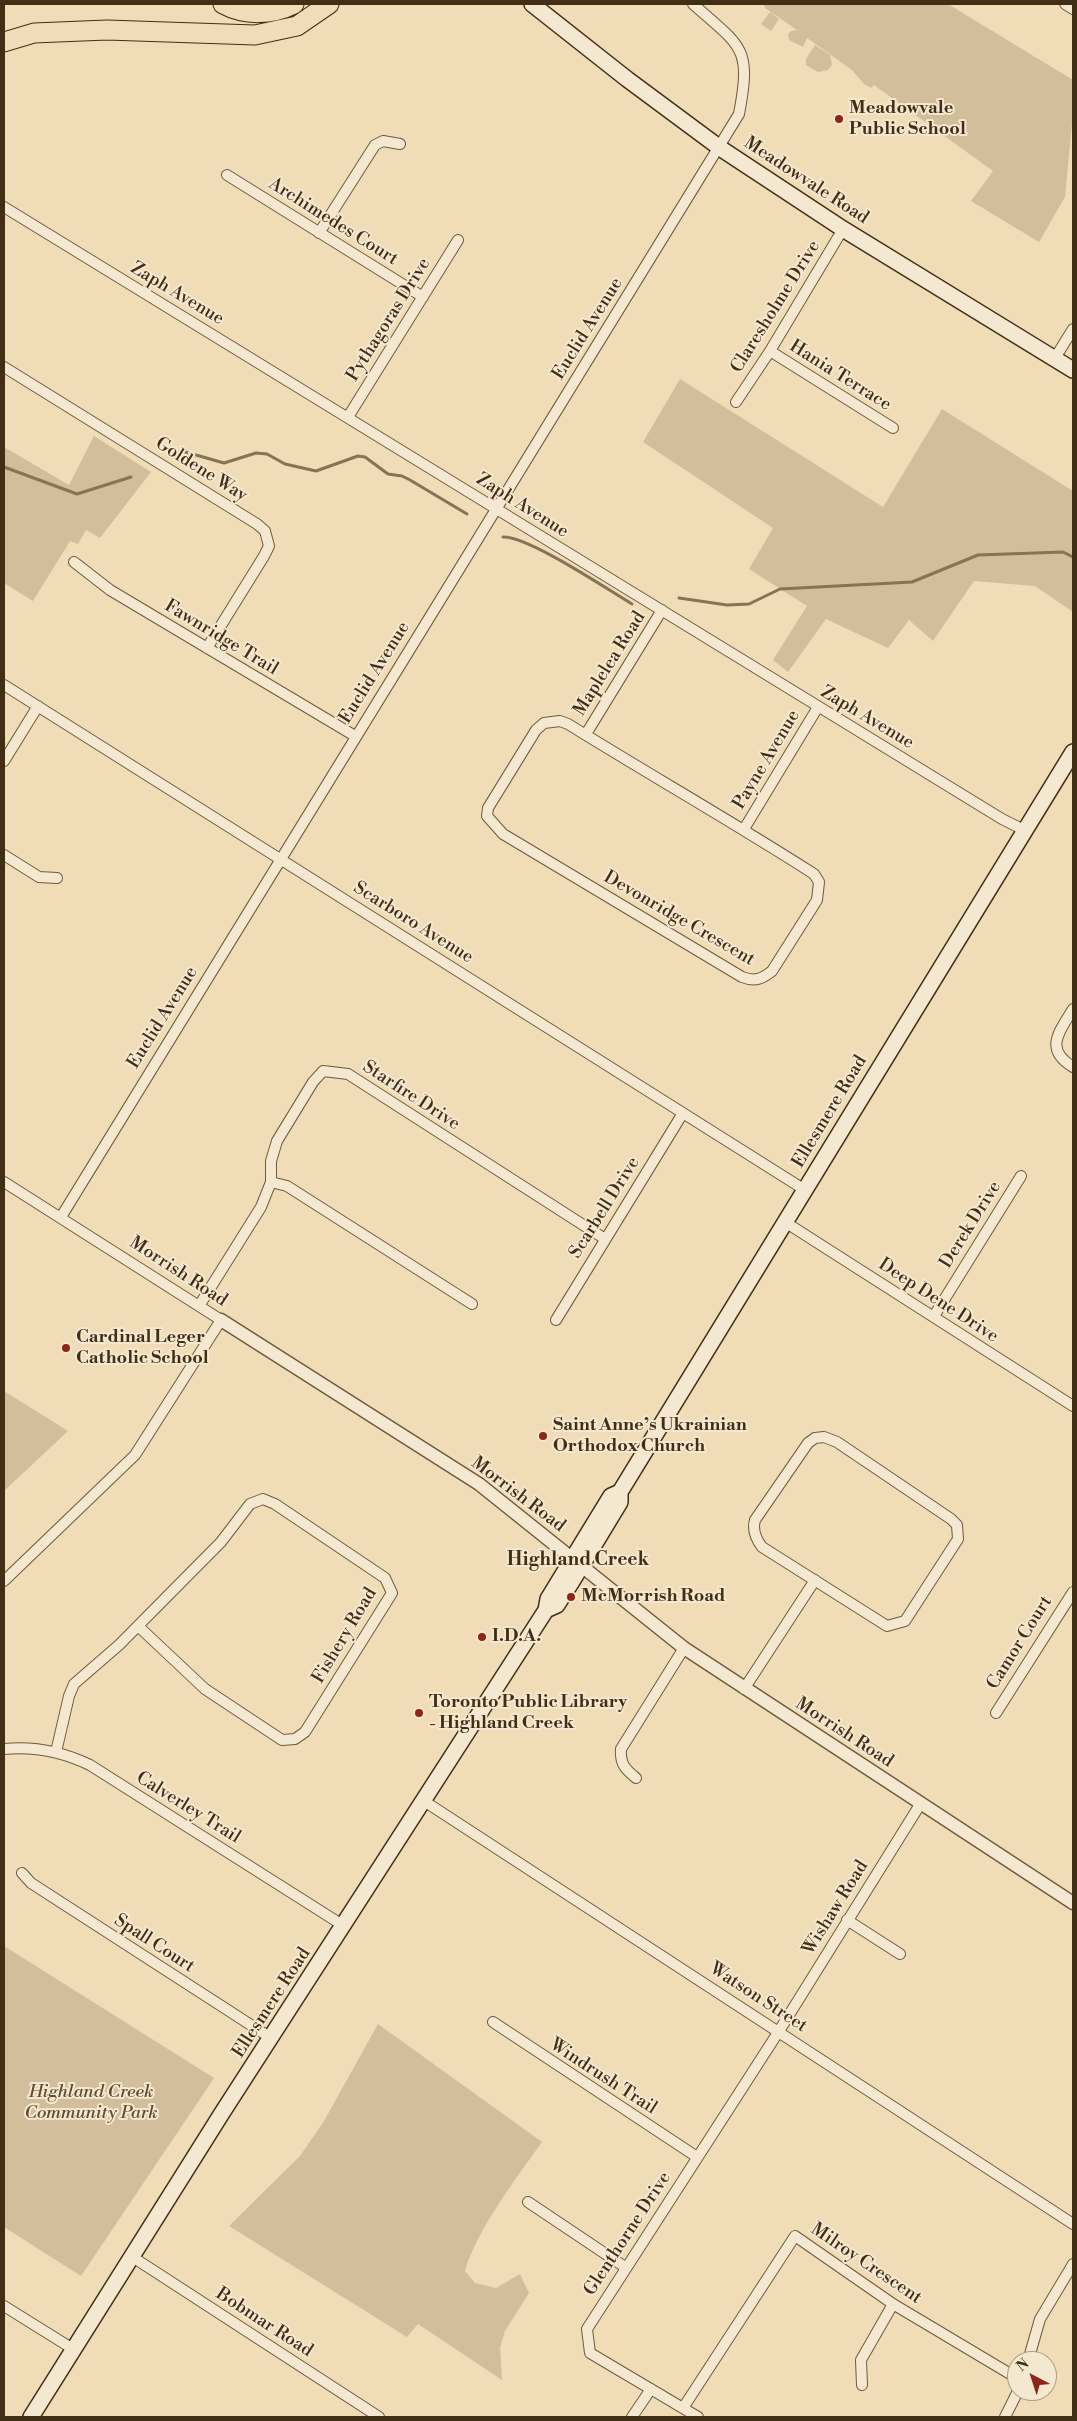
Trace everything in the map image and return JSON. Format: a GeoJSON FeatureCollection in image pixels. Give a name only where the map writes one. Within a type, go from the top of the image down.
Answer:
{"type":"FeatureCollection","features":[{"type":"Feature","properties":{"kind":"highway"},"geometry":{"type":"LineString","coordinates":[[223,4],[234,10],[278,12],[294,4]]}},
{"type":"Feature","properties":{"kind":"highway"},"geometry":{"type":"LineString","coordinates":[[4,42],[34,34],[107,30],[255,35],[297,26],[329,4]]}},
{"type":"Feature","properties":{"kind":"main road","name":"Meadowvale Road"},"geometry":{"type":"LineString","coordinates":[[532,4],[627,80],[720,148],[843,229],[1073,370]]}},
{"type":"Feature","properties":{"kind":"main road","name":"Ellesmere Road"},"geometry":{"type":"LineString","coordinates":[[31,2417],[131,2256],[546,1610],[557,1605],[577,1563],[620,1502],[620,1492],[1073,752]]}},
{"type":"Feature","properties":{"kind":"street","name":"Euclid Avenue"},"geometry":{"type":"LineString","coordinates":[[60,1217],[355,736],[720,148],[739,114],[745,62],[740,49],[732,39],[693,4]]}},
{"type":"Feature","properties":{"kind":"street"},"geometry":{"type":"LineString","coordinates":[[1064,4],[1073,9]]}},
{"type":"Feature","properties":{"kind":"street"},"geometry":{"type":"LineString","coordinates":[[319,233],[375,145],[383,141],[400,144]]}},
{"type":"Feature","properties":{"kind":"street","name":"Archimedes Court"},"geometry":{"type":"LineString","coordinates":[[227,175],[422,297]]}},
{"type":"Feature","properties":{"kind":"street","name":"Zaph Avenue"},"geometry":{"type":"LineString","coordinates":[[4,207],[818,707],[1002,819],[1026,831]]}},
{"type":"Feature","properties":{"kind":"street","name":"Claresholme Drive"},"geometry":{"type":"LineString","coordinates":[[736,402],[770,351],[843,229]]}},
{"type":"Feature","properties":{"kind":"street","name":"Pythagoras Drive"},"geometry":{"type":"LineString","coordinates":[[348,417],[458,240]]}},
{"type":"Feature","properties":{"kind":"street"},"geometry":{"type":"LineString","coordinates":[[1054,358],[1073,329]]}},
{"type":"Feature","properties":{"kind":"street","name":"Hania Terrace"},"geometry":{"type":"LineString","coordinates":[[770,351],[893,428]]}},
{"type":"Feature","properties":{"kind":"street","name":"Goldene Way"},"geometry":{"type":"LineString","coordinates":[[4,367],[257,524],[265,531],[269,546],[207,648]]}},
{"type":"Feature","properties":{"kind":"street","name":"Fawnridge Trail"},"geometry":{"type":"LineString","coordinates":[[74,562],[110,590],[355,736]]}},
{"type":"Feature","properties":{"kind":"street","name":"Maplelea Road"},"geometry":{"type":"LineString","coordinates":[[586,734],[662,610]]}},
{"type":"Feature","properties":{"kind":"street","name":"Scarboro Avenue"},"geometry":{"type":"LineString","coordinates":[[4,685],[804,1190]]}},
{"type":"Feature","properties":{"kind":"street"},"geometry":{"type":"LineString","coordinates":[[4,761],[38,706]]}},
{"type":"Feature","properties":{"kind":"street","name":"Payne Avenue"},"geometry":{"type":"LineString","coordinates":[[744,829],[818,707]]}},
{"type":"Feature","properties":{"kind":"street","name":"Devonridge Crescent"},"geometry":{"type":"LineString","coordinates":[[560,721],[586,734],[692,800],[744,829],[814,874],[819,882],[817,900],[772,971],[763,978],[751,980],[742,977],[550,864],[503,834],[487,816],[488,808],[536,730],[544,723],[560,721]]}},
{"type":"Feature","properties":{"kind":"street"},"geometry":{"type":"LineString","coordinates":[[4,856],[39,877],[57,878]]}},
{"type":"Feature","properties":{"kind":"street"},"geometry":{"type":"LineString","coordinates":[[1073,1009],[1057,1036],[1055,1047],[1059,1056],[1073,1067]]}},
{"type":"Feature","properties":{"kind":"street","name":"Starfire Drive"},"geometry":{"type":"LineString","coordinates":[[199,1306],[260,1207],[271,1182],[271,1161],[277,1140],[313,1082],[323,1071],[348,1074],[605,1239]]}},
{"type":"Feature","properties":{"kind":"street","name":"Scarbell Drive"},"geometry":{"type":"LineString","coordinates":[[556,1320],[683,1113]]}},
{"type":"Feature","properties":{"kind":"street","name":"Derek Drive"},"geometry":{"type":"LineString","coordinates":[[934,1316],[1021,1176]]}},
{"type":"Feature","properties":{"kind":"street","name":"Morrish Road"},"geometry":{"type":"LineString","coordinates":[[4,1182],[479,1484],[684,1648],[1073,1903]]}},
{"type":"Feature","properties":{"kind":"street"},"geometry":{"type":"LineString","coordinates":[[271,1182],[287,1186],[472,1304]]}},
{"type":"Feature","properties":{"kind":"street","name":"Deep Dene Drive"},"geometry":{"type":"LineString","coordinates":[[785,1222],[1073,1406]]}},
{"type":"Feature","properties":{"kind":"street"},"geometry":{"type":"LineString","coordinates":[[4,1581],[135,1455],[221,1320]]}},
{"type":"Feature","properties":{"kind":"street"},"geometry":{"type":"LineString","coordinates":[[824,1437],[837,1442],[951,1518],[956,1525],[958,1538],[905,1621],[887,1626],[815,1580],[762,1547],[756,1539],[754,1525],[808,1443],[815,1438],[824,1437]]}},
{"type":"Feature","properties":{"kind":"street","name":"Fishery Road"},"geometry":{"type":"LineString","coordinates":[[56,1752],[69,1696],[74,1684],[138,1626],[221,1542],[250,1504],[263,1499],[275,1504],[385,1578],[392,1593],[305,1732],[295,1739],[282,1740],[223,1703],[205,1689],[138,1626]]}},
{"type":"Feature","properties":{"kind":"street"},"geometry":{"type":"LineString","coordinates":[[744,1689],[815,1580]]}},
{"type":"Feature","properties":{"kind":"street","name":"Camor Court"},"geometry":{"type":"LineString","coordinates":[[996,1713],[1071,1598]]}},
{"type":"Feature","properties":{"kind":"street"},"geometry":{"type":"LineString","coordinates":[[636,1778],[626,1770],[621,1760],[621,1749],[627,1736],[684,1648]]}},
{"type":"Feature","properties":{"kind":"street","name":"Calverley Trail"},"geometry":{"type":"LineString","coordinates":[[4,1749],[34,1748],[56,1752],[77,1759],[104,1774],[344,1926]]}},
{"type":"Feature","properties":{"kind":"street","name":"Watson Street"},"geometry":{"type":"LineString","coordinates":[[424,1801],[1073,2224]]}},
{"type":"Feature","properties":{"kind":"street","name":"Wishaw Road"},"geometry":{"type":"LineString","coordinates":[[779,2031],[920,1803]]}},
{"type":"Feature","properties":{"kind":"street","name":"Spall Court"},"geometry":{"type":"LineString","coordinates":[[22,1873],[31,1883],[271,2038]]}},
{"type":"Feature","properties":{"kind":"street"},"geometry":{"type":"LineString","coordinates":[[847,1920],[900,1954]]}},
{"type":"Feature","properties":{"kind":"street","name":"Windrush Trail"},"geometry":{"type":"LineString","coordinates":[[493,2022],[697,2157]]}},
{"type":"Feature","properties":{"kind":"street","name":"Glenthorne Drive"},"geometry":{"type":"LineString","coordinates":[[698,2417],[590,2353],[587,2329],[779,2031]]}},
{"type":"Feature","properties":{"kind":"street"},"geometry":{"type":"LineString","coordinates":[[528,2202],[626,2267]]}},
{"type":"Feature","properties":{"kind":"street","name":"Milroy Crescent"},"geometry":{"type":"LineString","coordinates":[[683,2408],[795,2236],[893,2304],[1007,2372]]}},
{"type":"Feature","properties":{"kind":"street","name":"Bobmar Road"},"geometry":{"type":"LineString","coordinates":[[131,2256],[379,2417]]}},
{"type":"Feature","properties":{"kind":"street"},"geometry":{"type":"LineString","coordinates":[[1031,2351],[1042,2315],[1073,2264]]}},
{"type":"Feature","properties":{"kind":"street"},"geometry":{"type":"LineString","coordinates":[[862,2385],[861,2360],[893,2304]]}},
{"type":"Feature","properties":{"kind":"street"},"geometry":{"type":"LineString","coordinates":[[4,2306],[73,2349]]}},
{"type":"Feature","properties":{"kind":"street"},"geometry":{"type":"LineString","coordinates":[[632,2417],[651,2389]]}},
{"type":"Feature","properties":{"kind":"street"},"geometry":{"type":"LineString","coordinates":[[1005,2417],[1013,2401]]}},
{"type":"Feature","properties":{"kind":"green space"},"geometry":{"type":"Polygon","coordinates":[[[764,4],[948,4],[1073,80],[1073,113],[1065,197],[1039,242],[971,201],[993,171],[874,85],[871,88],[864,84],[852,70],[807,38],[803,47],[789,40],[788,34],[791,31],[797,30],[765,8],[764,4]]]}},
{"type":"Feature","properties":{"kind":"green space"},"geometry":{"type":"Polygon","coordinates":[[[770,12],[779,19],[771,31],[761,24],[770,12]]]}},
{"type":"Feature","properties":{"kind":"green space"},"geometry":{"type":"Polygon","coordinates":[[[815,45],[830,55],[832,65],[828,70],[818,72],[806,65],[806,59],[815,45]]]}},
{"type":"Feature","properties":{"kind":"green space"},"geometry":{"type":"Polygon","coordinates":[[[680,379],[883,507],[942,409],[1073,491],[1073,612],[1035,586],[974,581],[933,641],[909,620],[888,648],[826,619],[788,672],[773,660],[807,606],[749,569],[773,528],[643,442],[680,379]]]}},
{"type":"Feature","properties":{"kind":"green space"},"geometry":{"type":"Polygon","coordinates":[[[94,436],[151,472],[100,538],[86,530],[78,544],[70,541],[33,601],[4,583],[4,447],[69,485],[94,436]]]}},
{"type":"Feature","properties":{"kind":"green space"},"geometry":{"type":"Polygon","coordinates":[[[4,1391],[68,1431],[4,1491],[4,1391]]]}},
{"type":"Feature","properties":{"kind":"green space","name":"Highland Creek Community Park"},"geometry":{"type":"Polygon","coordinates":[[[4,1946],[214,2078],[81,2276],[4,2227],[4,1946]]]}},
{"type":"Feature","properties":{"kind":"green space"},"geometry":{"type":"Polygon","coordinates":[[[378,2024],[542,2142],[488,2222],[470,2255],[465,2271],[475,2283],[496,2288],[520,2274],[529,2293],[505,2331],[500,2348],[502,2380],[418,2324],[407,2337],[229,2226],[300,2156],[324,2121],[378,2024]]]}},
{"type":"Feature","properties":{"kind":"waterway"},"geometry":{"type":"LineString","coordinates":[[170,455],[182,451],[224,463],[256,453],[267,454],[285,464],[316,471],[358,456],[365,457],[388,474],[402,476],[410,480],[467,514]]}},
{"type":"Feature","properties":{"kind":"waterway"},"geometry":{"type":"LineString","coordinates":[[4,467],[77,494],[131,477]]}},
{"type":"Feature","properties":{"kind":"waterway"},"geometry":{"type":"LineString","coordinates":[[503,537],[515,539],[548,554],[632,604]]}},
{"type":"Feature","properties":{"kind":"waterway"},"geometry":{"type":"LineString","coordinates":[[679,598],[727,605],[749,604],[780,589],[912,582],[978,555],[1063,552],[1073,557]]}},
{"type":"Feature","properties":{"kind":"place","name":"Meadowvale Public School"},"geometry":{"type":"Point","coordinates":[839,119]}},
{"type":"Feature","properties":{"kind":"place","name":"Cardinal Leger Catholic School"},"geometry":{"type":"Point","coordinates":[66,1348]}},
{"type":"Feature","properties":{"kind":"place","name":"Saint Anne’s Ukrainian Orthodox Church"},"geometry":{"type":"Point","coordinates":[543,1436]}},
{"type":"Feature","properties":{"kind":"place","name":"McMorrish Road"},"geometry":{"type":"Point","coordinates":[571,1597]}},
{"type":"Feature","properties":{"kind":"place","name":"I.D.A."},"geometry":{"type":"Point","coordinates":[482,1637]}},
{"type":"Feature","properties":{"kind":"place","name":"Toronto Public Library - Highland Creek"},"geometry":{"type":"Point","coordinates":[419,1713]}},
{"type":"Feature","properties":{"kind":"district","name":"Highland Creek"},"geometry":{"type":"Point","coordinates":[578,1560]}}]}
